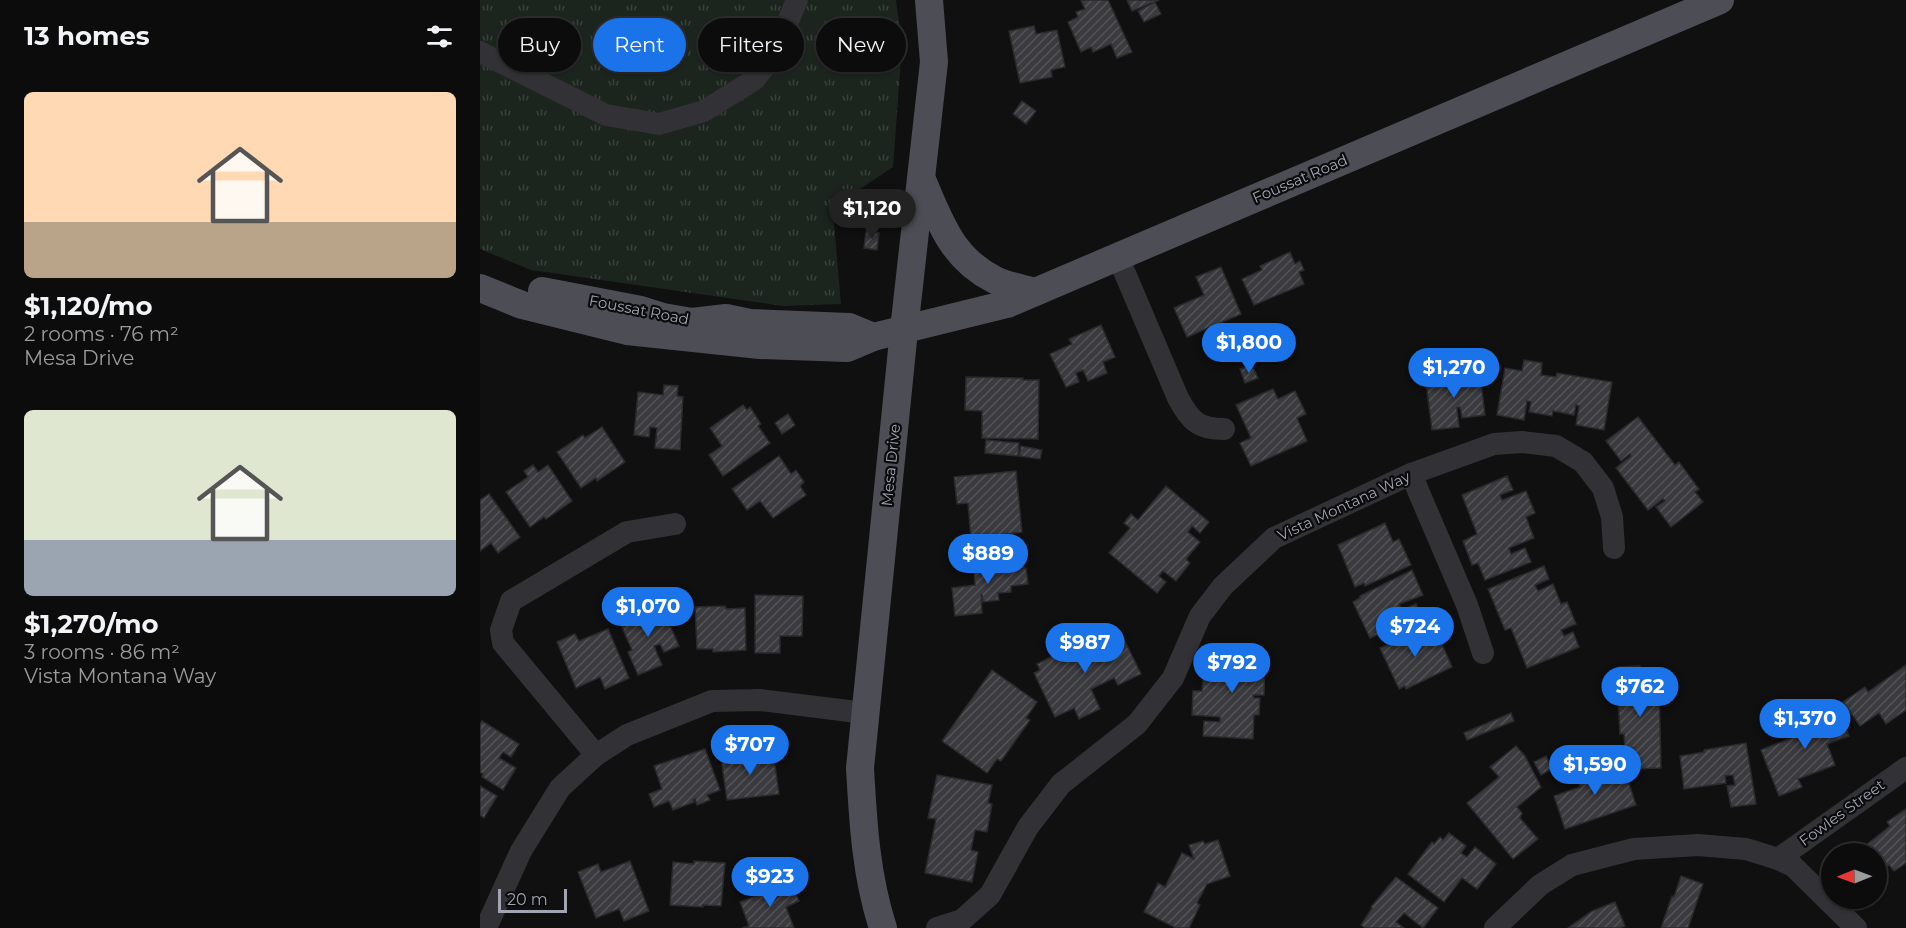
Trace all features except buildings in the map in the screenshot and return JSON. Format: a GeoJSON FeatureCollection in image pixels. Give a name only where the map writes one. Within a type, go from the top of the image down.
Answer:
{"type":"FeatureCollection","features":[{"type":"Feature","properties":{"kind":"main road","name":"Mesa Drive"},"geometry":{"type":"LineString","coordinates":[[883,928],[874,902],[863,828],[860,768],[904,330],[934,62],[929,0]]}},
{"type":"Feature","properties":{"kind":"main road","name":"Foussat Road"},"geometry":{"type":"LineString","coordinates":[[480,288],[522,305],[627,331],[760,345],[848,348],[873,337],[1007,304],[1720,0]]}},
{"type":"Feature","properties":{"kind":"main road"},"geometry":{"type":"LineString","coordinates":[[921,180],[946,233],[961,256],[995,280],[1035,292]]}},
{"type":"Feature","properties":{"kind":"main road","name":"Foussat Road"},"geometry":{"type":"LineString","coordinates":[[480,269],[546,292],[641,310],[663,317],[692,322],[726,318],[750,323],[849,327],[873,337]]}},
{"type":"Feature","properties":{"kind":"street"},"geometry":{"type":"LineString","coordinates":[[480,52],[606,115],[659,124],[704,111],[754,80],[774,55],[797,0]]}},
{"type":"Feature","properties":{"kind":"street"},"geometry":{"type":"LineString","coordinates":[[1118,257],[1178,398],[1188,416],[1206,429],[1224,429]]}},
{"type":"Feature","properties":{"kind":"street","name":"Vista Montana Way"},"geometry":{"type":"LineString","coordinates":[[937,928],[962,920],[990,895],[1028,827],[1061,784],[1137,724],[1173,678],[1200,616],[1223,586],[1274,538],[1411,474],[1494,444],[1522,442],[1556,446],[1583,462],[1603,488],[1612,517],[1614,549]]}},
{"type":"Feature","properties":{"kind":"street"},"geometry":{"type":"LineString","coordinates":[[1411,474],[1467,605],[1483,653]]}},
{"type":"Feature","properties":{"kind":"street"},"geometry":{"type":"LineString","coordinates":[[596,755],[502,643],[501,630],[511,601],[627,532],[675,524]]}},
{"type":"Feature","properties":{"kind":"street"},"geometry":{"type":"LineString","coordinates":[[486,928],[521,851],[560,788],[596,755],[627,735],[712,701],[760,700],[866,713]]}},
{"type":"Feature","properties":{"kind":"street","name":"Fowles Street"},"geometry":{"type":"LineString","coordinates":[[1778,859],[1906,768]]}},
{"type":"Feature","properties":{"kind":"street"},"geometry":{"type":"LineString","coordinates":[[1495,928],[1540,885],[1572,865],[1634,849],[1698,845],[1746,849],[1793,866],[1856,928]]}},
{"type":"Feature","properties":{"kind":"green space"},"geometry":{"type":"Polygon","coordinates":[[[480,0],[896,0],[898,18],[816,18],[816,72],[900,72],[893,167],[860,189],[834,224],[841,304],[783,306],[531,270],[480,249],[480,0]]]}}]}
